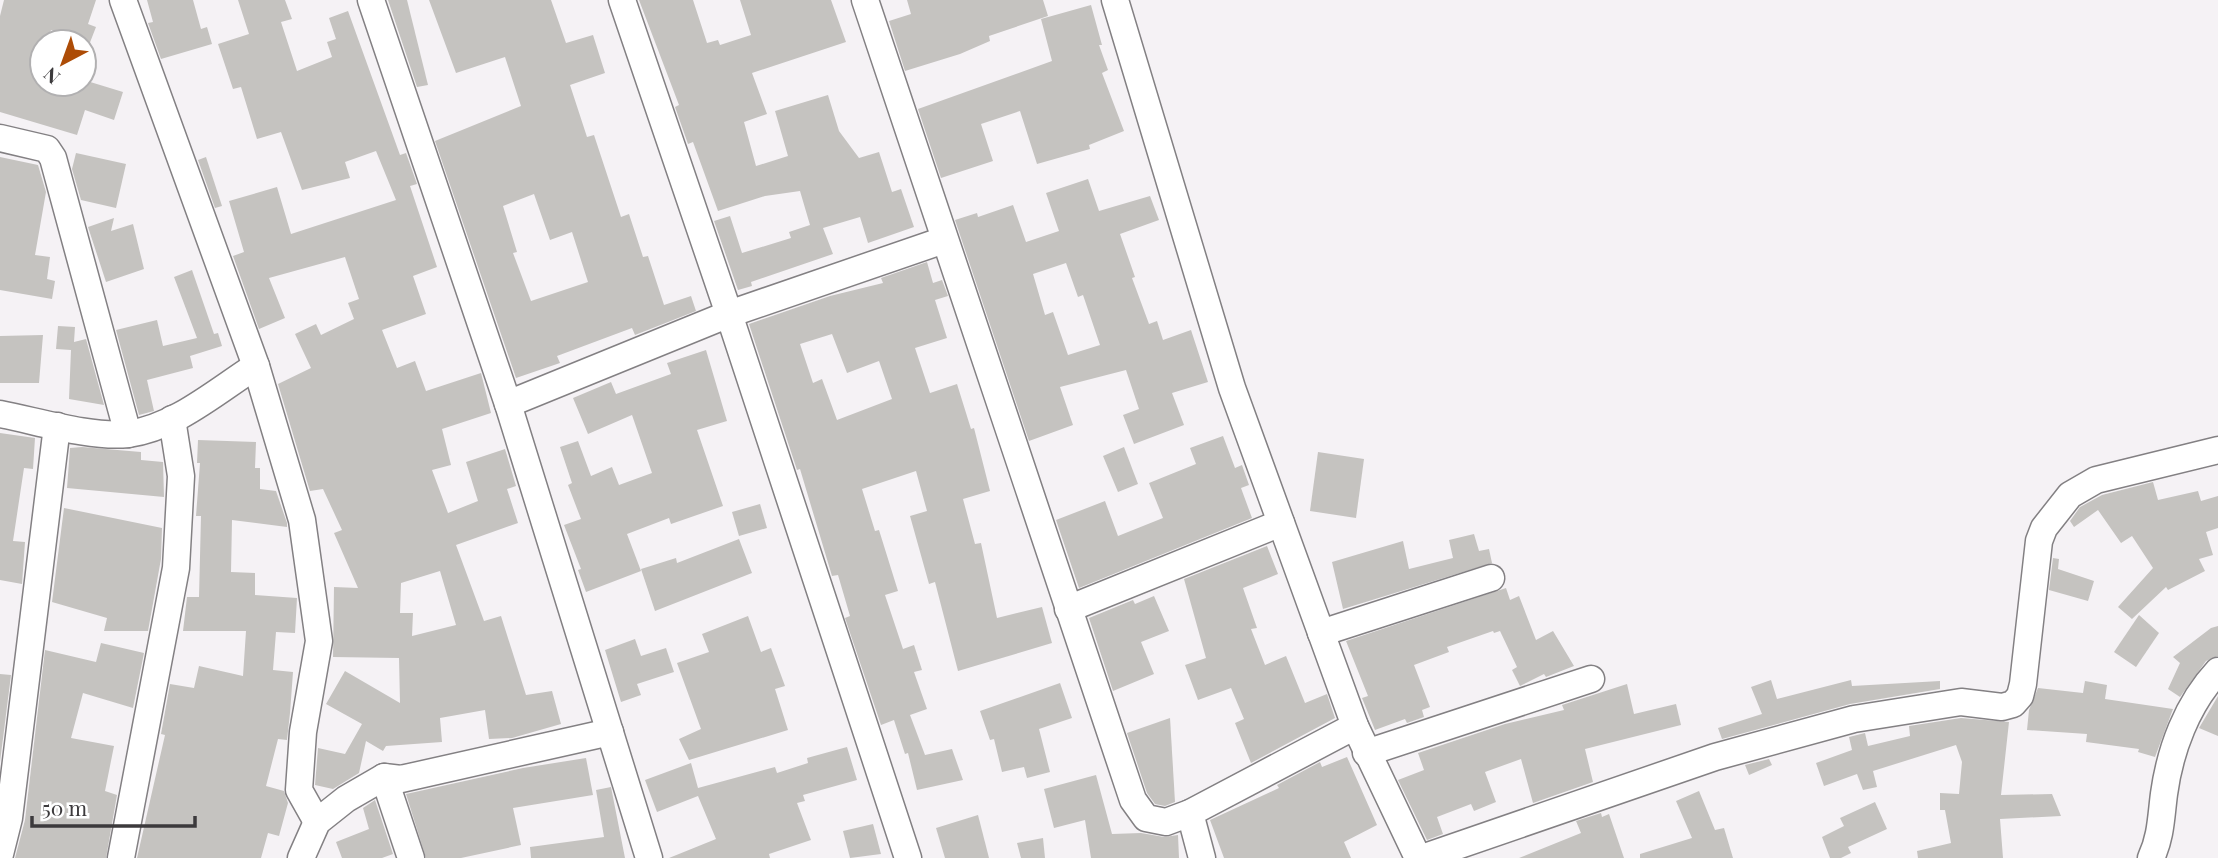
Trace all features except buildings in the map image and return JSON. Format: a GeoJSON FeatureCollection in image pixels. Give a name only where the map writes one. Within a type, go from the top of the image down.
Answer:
{"type":"FeatureCollection","features":[{"type":"Feature","properties":{"kind":"street"},"geometry":{"type":"LineString","coordinates":[[123,0],[256,366],[302,520],[319,641],[303,732],[299,790],[317,822]]}},
{"type":"Feature","properties":{"kind":"street"},"geometry":{"type":"LineString","coordinates":[[371,0],[508,404],[649,858]]}},
{"type":"Feature","properties":{"kind":"street"},"geometry":{"type":"LineString","coordinates":[[622,0],[729,314],[908,858]]}},
{"type":"Feature","properties":{"kind":"street"},"geometry":{"type":"LineString","coordinates":[[865,0],[1133,800],[1146,818],[1166,822],[1190,813],[1355,726]]}},
{"type":"Feature","properties":{"kind":"street"},"geometry":{"type":"LineString","coordinates":[[1115,0],[1232,388],[1355,726],[1420,858],[1715,757],[1854,719],[1961,702],[2002,707],[2014,704],[2020,696],[2023,684],[2039,541],[2053,514],[2070,495],[2096,480],[2218,450]]}},
{"type":"Feature","properties":{"kind":"street"},"geometry":{"type":"LineString","coordinates":[[0,138],[47,149],[53,159],[128,434]]}},
{"type":"Feature","properties":{"kind":"street"},"geometry":{"type":"LineString","coordinates":[[508,404],[729,314],[944,240]]}},
{"type":"Feature","properties":{"kind":"street"},"geometry":{"type":"LineString","coordinates":[[0,414],[57,426],[128,434],[172,419],[256,366]]}},
{"type":"Feature","properties":{"kind":"street"},"geometry":{"type":"LineString","coordinates":[[121,858],[176,568],[181,476],[172,419]]}},
{"type":"Feature","properties":{"kind":"street"},"geometry":{"type":"LineString","coordinates":[[0,854],[9,818],[57,426]]}},
{"type":"Feature","properties":{"kind":"street"},"geometry":{"type":"LineString","coordinates":[[1068,609],[1281,523]]}},
{"type":"Feature","properties":{"kind":"street"},"geometry":{"type":"LineString","coordinates":[[1321,633],[1491,578]]}},
{"type":"Feature","properties":{"kind":"street"},"geometry":{"type":"LineString","coordinates":[[2157,853],[2164,791],[2189,707],[2218,671]]}},
{"type":"Feature","properties":{"kind":"street"},"geometry":{"type":"LineString","coordinates":[[1366,752],[1591,679]]}},
{"type":"Feature","properties":{"kind":"street"},"geometry":{"type":"LineString","coordinates":[[301,858],[317,822],[346,799],[384,777],[401,779],[610,732]]}},
{"type":"Feature","properties":{"kind":"street"},"geometry":{"type":"LineString","coordinates":[[384,777],[411,858]]}},
{"type":"Feature","properties":{"kind":"street"},"geometry":{"type":"LineString","coordinates":[[1190,813],[1201,857]]}}]}
